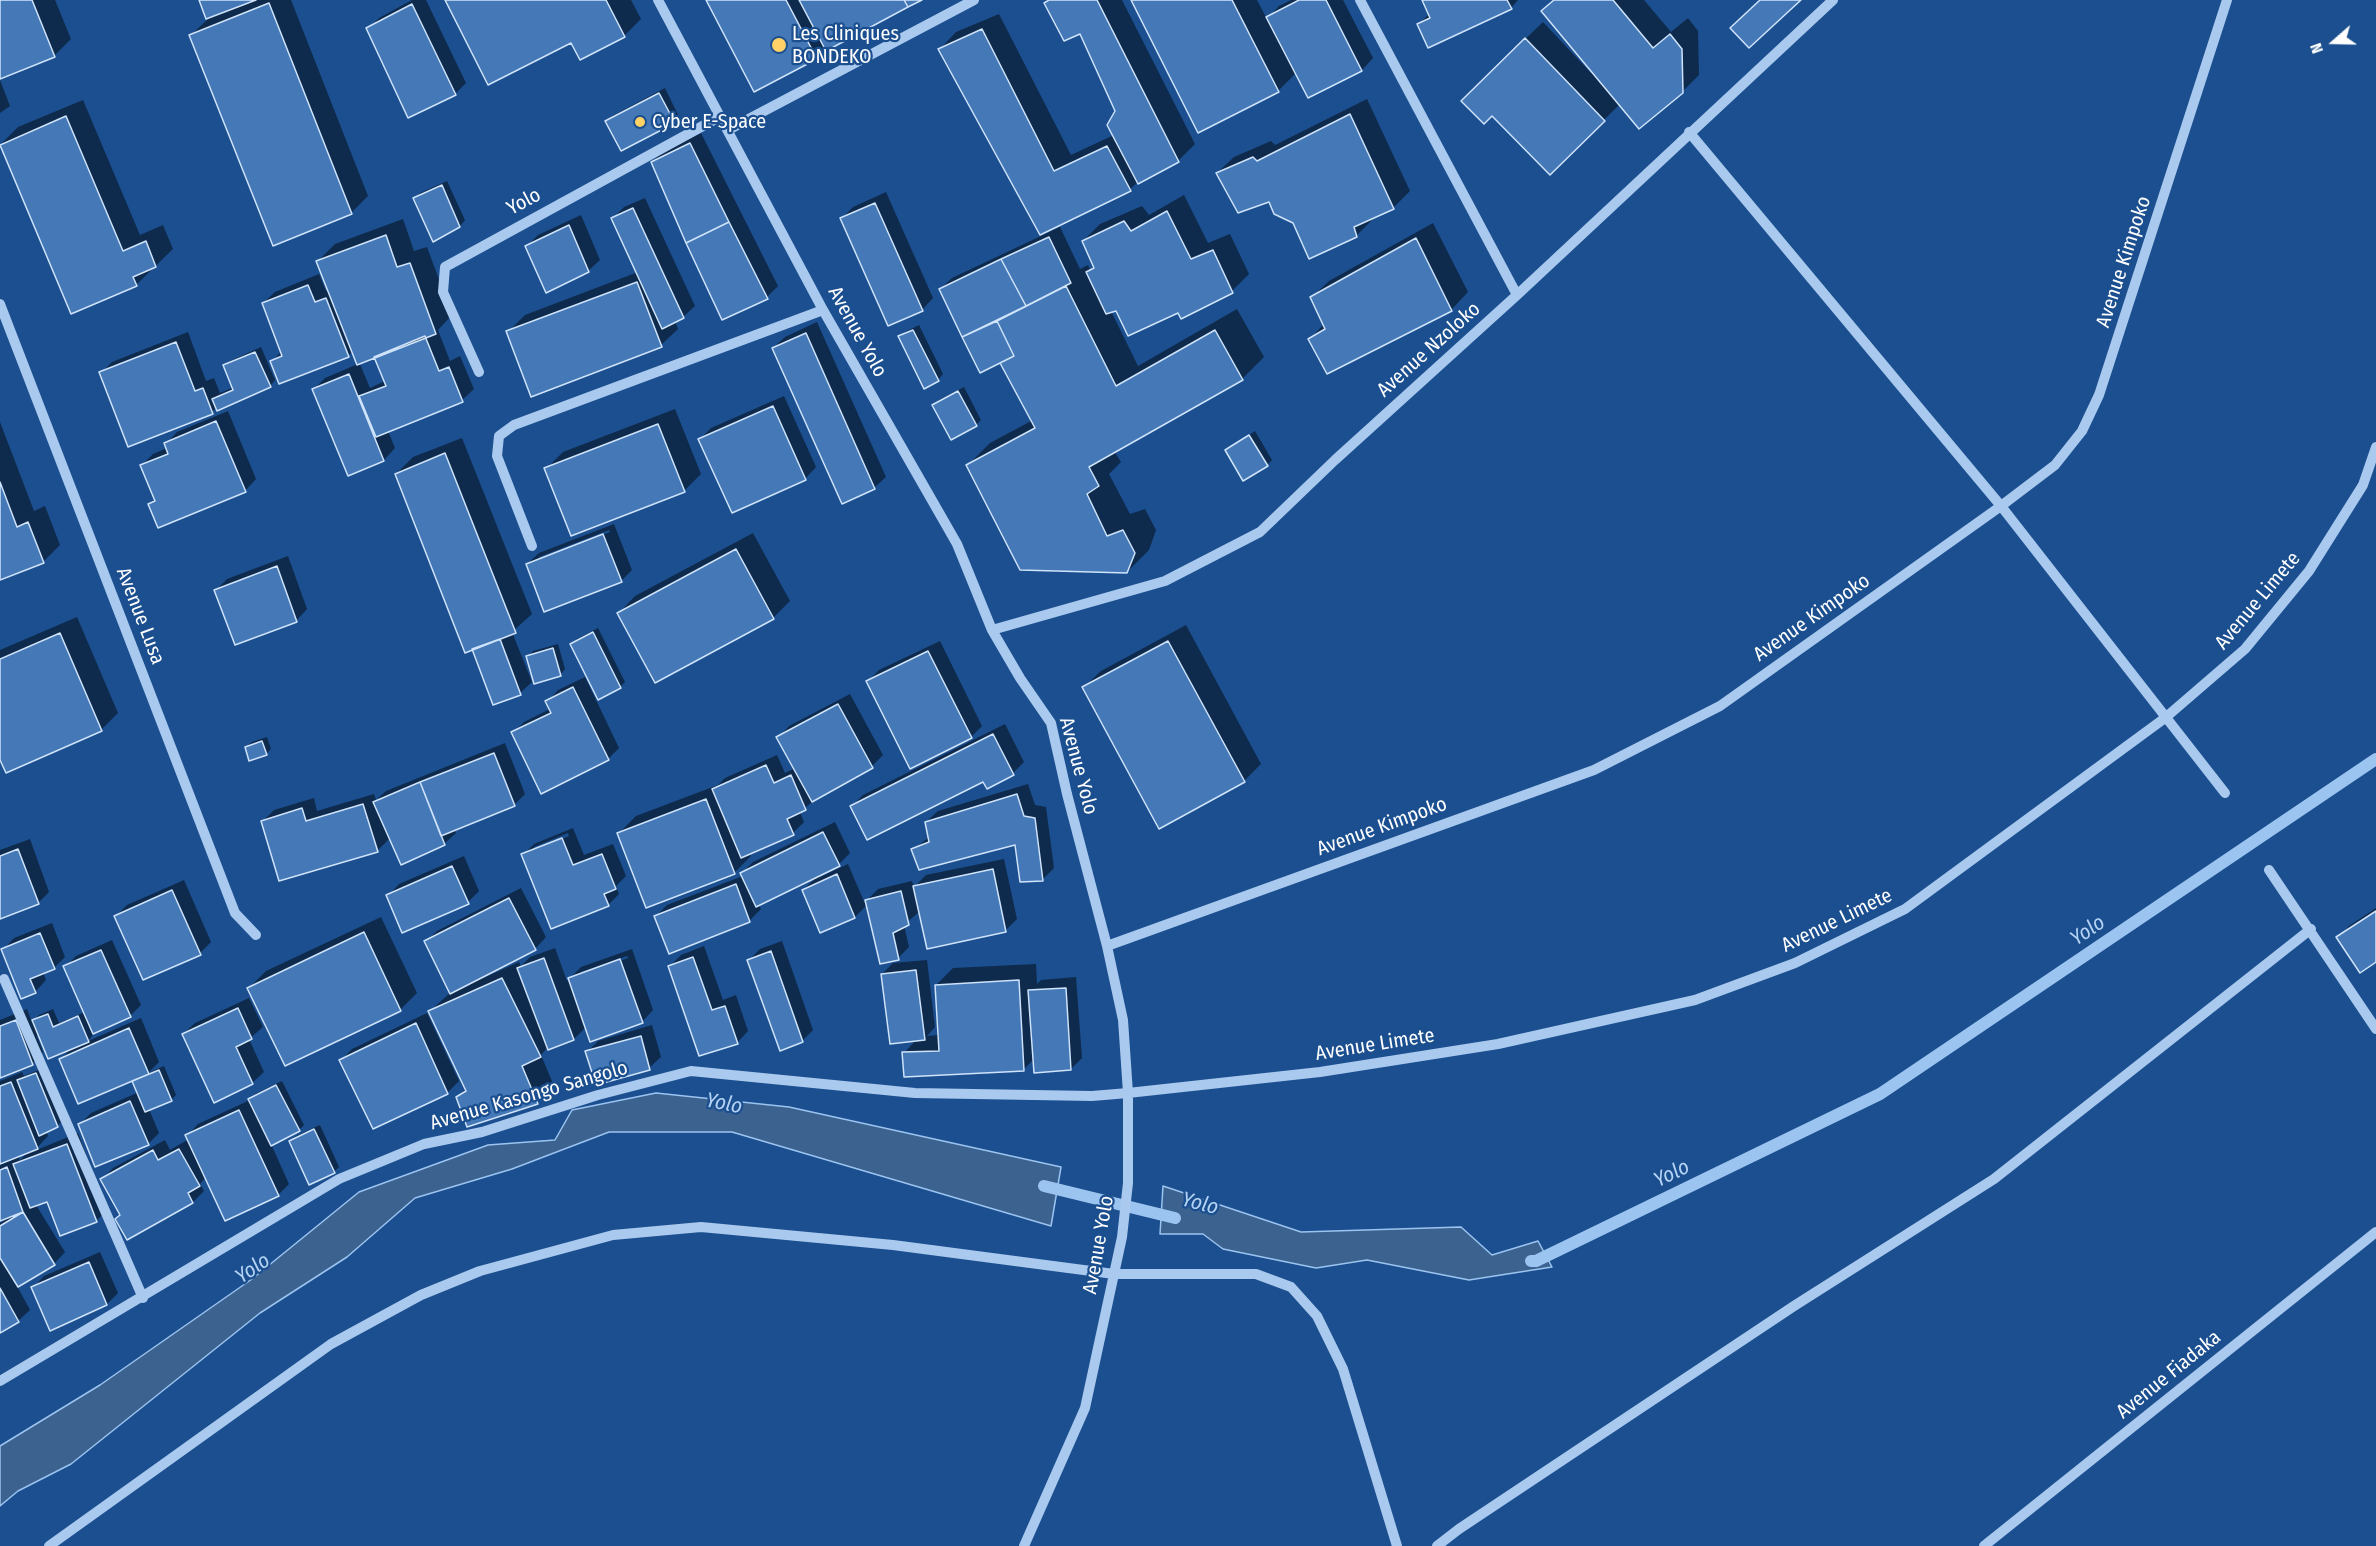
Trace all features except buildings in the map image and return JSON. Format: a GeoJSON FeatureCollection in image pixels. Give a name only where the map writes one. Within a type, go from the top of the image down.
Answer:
{"type":"FeatureCollection","features":[{"type":"Feature","properties":{"kind":"street","name":"Avenue Yolo"},"geometry":{"type":"LineString","coordinates":[[658,0],[823,310],[957,544],[992,630],[1020,678],[1051,723],[1107,946],[1123,1020],[1128,1093],[1128,1183],[1122,1237],[1085,1408],[1024,1546]]}},
{"type":"Feature","properties":{"kind":"street"},"geometry":{"type":"LineString","coordinates":[[728,130],[974,0]]}},
{"type":"Feature","properties":{"kind":"street"},"geometry":{"type":"LineString","coordinates":[[1360,0],[1517,295]]}},
{"type":"Feature","properties":{"kind":"street","name":"Avenue Nzoloko"},"geometry":{"type":"LineString","coordinates":[[992,630],[1165,581],[1260,532],[1833,0]]}},
{"type":"Feature","properties":{"kind":"street","name":"Avenue Kimpoko"},"geometry":{"type":"LineString","coordinates":[[1107,946],[1594,770],[1720,706],[2055,465],[2082,431],[2100,395],[2227,0]]}},
{"type":"Feature","properties":{"kind":"street","name":"Yolo"},"geometry":{"type":"LineString","coordinates":[[479,372],[443,292],[445,267],[721,116]]}},
{"type":"Feature","properties":{"kind":"street"},"geometry":{"type":"LineString","coordinates":[[1689,132],[2001,506],[2226,793]]}},
{"type":"Feature","properties":{"kind":"street","name":"Avenue Lusa"},"geometry":{"type":"LineString","coordinates":[[0,304],[235,913],[256,934]]}},
{"type":"Feature","properties":{"kind":"street"},"geometry":{"type":"LineString","coordinates":[[531,546],[497,456],[499,436],[514,425],[823,310]]}},
{"type":"Feature","properties":{"kind":"street","name":"Avenue Limete"},"geometry":{"type":"LineString","coordinates":[[1128,1093],[1320,1072],[1454,1051],[1510,1041],[1695,1000],[1795,963],[1905,909],[2165,718],[2245,650],[2309,572],[2363,485],[2376,447]]}},
{"type":"Feature","properties":{"kind":"street"},"geometry":{"type":"LineString","coordinates":[[2270,870],[2376,1029]]}},
{"type":"Feature","properties":{"kind":"street"},"geometry":{"type":"LineString","coordinates":[[1437,1546],[1459,1529],[1794,1306],[1994,1179],[2311,929]]}},
{"type":"Feature","properties":{"kind":"street"},"geometry":{"type":"LineString","coordinates":[[4,979],[143,1298]]}},
{"type":"Feature","properties":{"kind":"street","name":"Avenue Kasongo Sangolo"},"geometry":{"type":"LineString","coordinates":[[0,1381],[143,1298],[339,1179],[424,1144],[482,1132],[598,1095],[691,1071],[915,1093],[1092,1096],[1128,1093]]}},
{"type":"Feature","properties":{"kind":"street"},"geometry":{"type":"LineString","coordinates":[[49,1546],[331,1344],[421,1295],[480,1271],[613,1235],[700,1227],[893,1245],[1114,1274],[1256,1274],[1292,1287],[1317,1316],[1343,1369],[1397,1546]]}},
{"type":"Feature","properties":{"kind":"street","name":"Avenue Fiadaka"},"geometry":{"type":"LineString","coordinates":[[1984,1546],[2376,1232]]}},
{"type":"Feature","properties":{"kind":"water"},"geometry":{"type":"Polygon","coordinates":[[[656,1093],[789,1107],[1061,1167],[1051,1226],[732,1132],[609,1132],[512,1169],[415,1198],[347,1257],[260,1313],[71,1464],[18,1491],[0,1506],[0,1446],[100,1385],[252,1279],[359,1192],[488,1145],[555,1140],[572,1110],[656,1093]]]}},
{"type":"Feature","properties":{"kind":"water"},"geometry":{"type":"Polygon","coordinates":[[[1163,1186],[1301,1232],[1461,1227],[1492,1255],[1538,1241],[1552,1267],[1469,1280],[1367,1260],[1316,1268],[1223,1249],[1203,1234],[1160,1234],[1163,1186]]]}},
{"type":"Feature","properties":{"kind":"waterway","name":"Yolo"},"geometry":{"type":"LineString","coordinates":[[1531,1261],[1536,1261],[1880,1094],[2376,759]]}},
{"type":"Feature","properties":{"kind":"waterway","name":"Yolo"},"geometry":{"type":"LineString","coordinates":[[1044,1186],[1175,1218]]}},
{"type":"Feature","properties":{"kind":"place","name":"Les Cliniques BONDEKO"},"geometry":{"type":"Point","coordinates":[779,45]}},
{"type":"Feature","properties":{"kind":"place","name":"Cyber E-Space"},"geometry":{"type":"Point","coordinates":[640,122]}}]}
